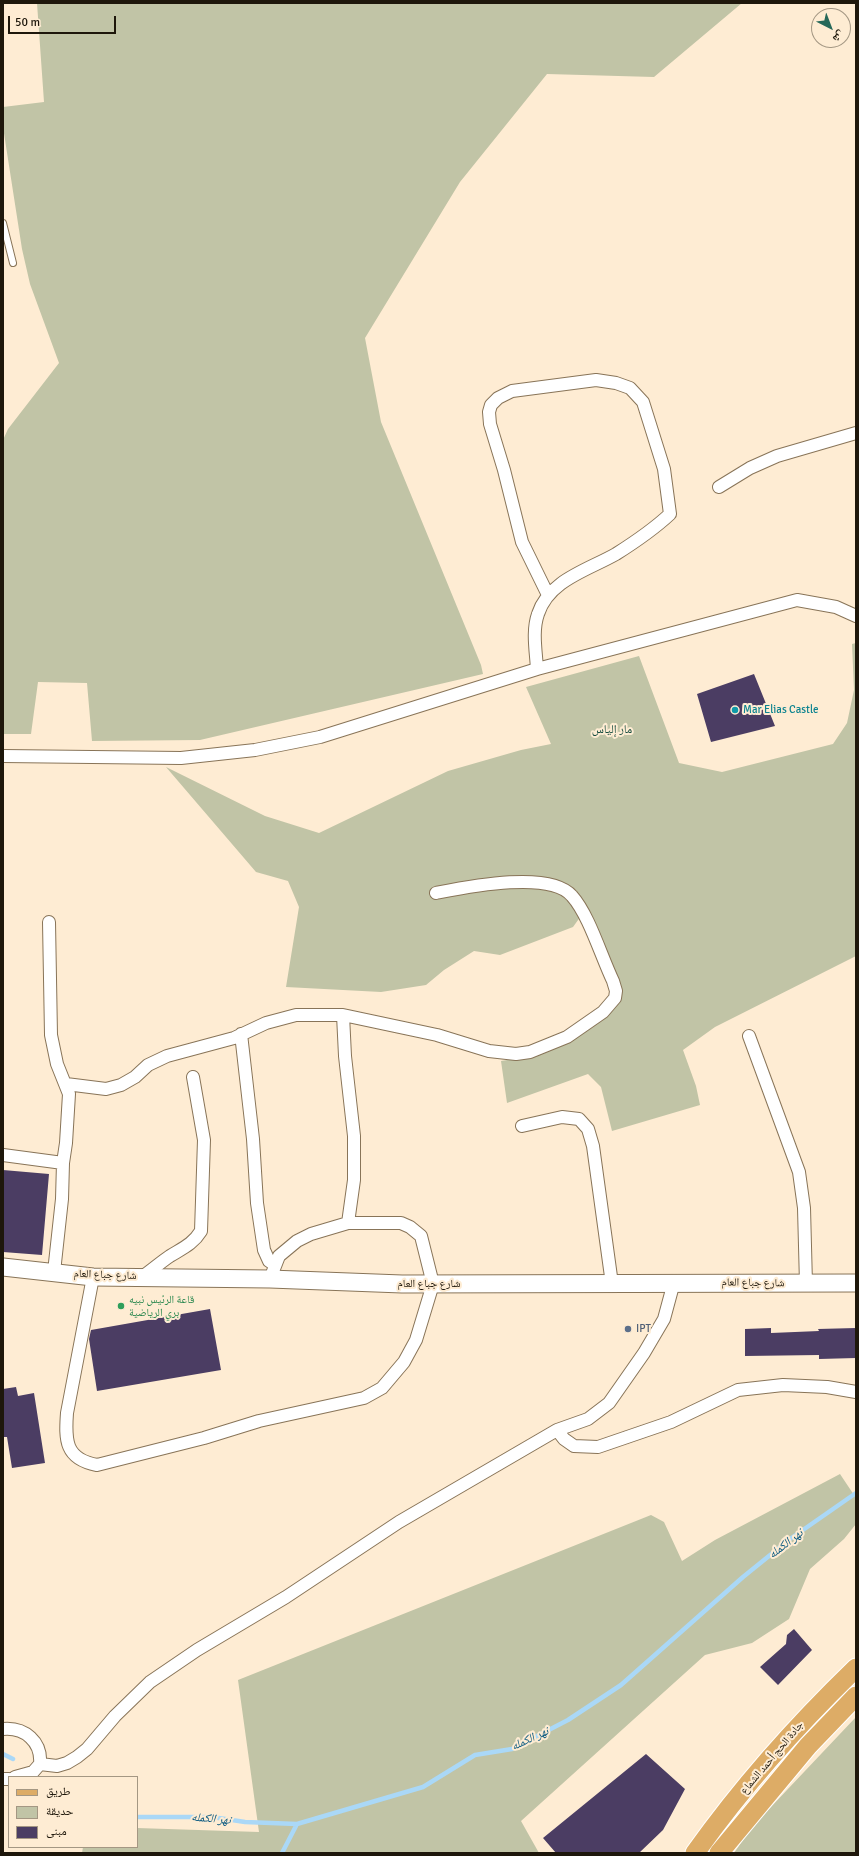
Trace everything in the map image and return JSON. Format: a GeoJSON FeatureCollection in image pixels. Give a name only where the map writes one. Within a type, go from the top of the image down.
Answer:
{"type":"FeatureCollection","features":[{"type":"Feature","properties":{"kind":"main road","name":"شارع جباع العام"},"geometry":{"type":"LineString","coordinates":[[3,1267],[93,1277],[142,1277],[272,1272],[433,1284],[612,1284],[674,1282],[806,1284],[856,1283]]}},
{"type":"Feature","properties":{"kind":"main road","name":"جادة الحج أحمد الشماع"},"geometry":{"type":"LineString","coordinates":[[695,1853],[710,1832],[789,1736],[856,1668]]}},
{"type":"Feature","properties":{"kind":"main road","name":"جادة الحج أحمد الشماع"},"geometry":{"type":"LineString","coordinates":[[719,1853],[808,1746],[856,1696]]}},
{"type":"Feature","properties":{"kind":"street"},"geometry":{"type":"LineString","coordinates":[[537,669],[535,629],[538,614],[548,595],[567,580],[618,553],[654,529],[670,514],[664,469],[643,402],[630,388],[616,383],[596,380],[512,391],[498,398],[491,405],[489,412],[490,424],[504,470],[522,542],[548,595]]}},
{"type":"Feature","properties":{"kind":"street"},"geometry":{"type":"LineString","coordinates":[[719,487],[750,468],[777,456],[856,433]]}},
{"type":"Feature","properties":{"kind":"street"},"geometry":{"type":"LineString","coordinates":[[3,756],[181,758],[255,750],[320,737],[537,669],[797,600],[836,607],[856,616]]}},
{"type":"Feature","properties":{"kind":"street"},"geometry":{"type":"LineString","coordinates":[[66,1084],[106,1089],[135,1077],[148,1066],[167,1056],[234,1038],[266,1023],[296,1015],[343,1015],[437,1035],[489,1051],[516,1054],[530,1052],[567,1037],[603,1012],[615,998],[616,991],[613,981],[583,912],[571,894],[563,887],[551,883],[534,881],[464,888],[436,893]]}},
{"type":"Feature","properties":{"kind":"street"},"geometry":{"type":"LineString","coordinates":[[49,922],[51,1034],[57,1064],[69,1094],[66,1143],[63,1163],[62,1199],[54,1272]]}},
{"type":"Feature","properties":{"kind":"street"},"geometry":{"type":"LineString","coordinates":[[343,1015],[345,1056],[354,1136],[354,1180],[348,1223]]}},
{"type":"Feature","properties":{"kind":"street"},"geometry":{"type":"LineString","coordinates":[[241,1034],[253,1140],[257,1203],[264,1250],[269,1260],[272,1272]]}},
{"type":"Feature","properties":{"kind":"street"},"geometry":{"type":"LineString","coordinates":[[749,1036],[799,1172],[804,1208],[806,1284]]}},
{"type":"Feature","properties":{"kind":"street"},"geometry":{"type":"LineString","coordinates":[[142,1277],[170,1256],[185,1248],[196,1239],[201,1231],[204,1140],[193,1077]]}},
{"type":"Feature","properties":{"kind":"street"},"geometry":{"type":"LineString","coordinates":[[522,1126],[562,1117],[579,1119],[588,1129],[593,1146],[612,1284]]}},
{"type":"Feature","properties":{"kind":"street"},"geometry":{"type":"LineString","coordinates":[[3,1155],[63,1163]]}},
{"type":"Feature","properties":{"kind":"street"},"geometry":{"type":"LineString","coordinates":[[93,1277],[67,1413],[66,1430],[67,1443],[72,1453],[88,1464],[97,1465],[204,1438],[259,1421],[364,1398],[382,1388],[404,1362],[416,1340],[433,1284],[424,1244],[417,1231],[401,1223],[348,1223],[310,1234],[297,1241],[279,1256],[272,1272]]}},
{"type":"Feature","properties":{"kind":"street"},"geometry":{"type":"LineString","coordinates":[[40,1764],[57,1766],[67,1763],[77,1757],[87,1749],[115,1716],[150,1682],[197,1650],[286,1597],[399,1522],[556,1430],[592,1417],[609,1403],[644,1353],[664,1319],[674,1282]]}},
{"type":"Feature","properties":{"kind":"street"},"geometry":{"type":"LineString","coordinates":[[556,1430],[564,1439],[574,1446],[598,1447],[671,1422],[738,1390],[783,1385],[827,1387],[856,1392]]}},
{"type":"Feature","properties":{"kind":"street"},"geometry":{"type":"LineString","coordinates":[[3,1729],[20,1730],[40,1749],[40,1764],[33,1772],[19,1776]]}},
{"type":"Feature","properties":{"kind":"lane"},"geometry":{"type":"LineString","coordinates":[[3,223],[13,263]]}},
{"type":"Feature","properties":{"kind":"green space"},"geometry":{"type":"Polygon","coordinates":[[[37,3],[742,3],[654,77],[547,74],[460,182],[365,338],[381,422],[481,665],[483,674],[200,740],[92,741],[87,683],[38,682],[31,734],[3,734],[3,440],[8,429],[59,363],[30,284],[22,249],[3,127],[3,107],[44,102],[37,3]]]}},
{"type":"Feature","properties":{"kind":"green space"},"geometry":{"type":"Polygon","coordinates":[[[856,643],[856,956],[715,1027],[683,1050],[696,1086],[700,1105],[612,1131],[601,1087],[588,1074],[507,1103],[501,1061],[532,1056],[574,1038],[620,985],[586,909],[573,927],[500,955],[474,951],[444,970],[426,985],[381,992],[286,987],[299,907],[288,881],[256,872],[166,767],[265,816],[319,833],[448,771],[521,750],[551,744],[526,687],[639,656],[679,763],[722,772],[833,744],[847,723],[854,690],[852,644],[856,643]]]}},
{"type":"Feature","properties":{"kind":"green space"},"geometry":{"type":"Polygon","coordinates":[[[840,1474],[856,1498],[856,1524],[844,1539],[810,1569],[789,1619],[752,1643],[705,1655],[521,1821],[539,1853],[82,1853],[83,1848],[138,1848],[138,1828],[259,1832],[238,1680],[651,1515],[664,1522],[682,1561],[715,1540],[840,1474]]]}},
{"type":"Feature","properties":{"kind":"green space"},"geometry":{"type":"Polygon","coordinates":[[[856,1717],[856,1853],[734,1853],[752,1827],[856,1717]]]}},
{"type":"Feature","properties":{"kind":"building","name":"Mar Elias Castle"},"geometry":{"type":"Polygon","coordinates":[[[754,674],[775,726],[711,742],[697,694],[754,674]]]}},
{"type":"Feature","properties":{"kind":"building"},"geometry":{"type":"Polygon","coordinates":[[[3,1170],[49,1174],[42,1255],[3,1252],[3,1170]]]}},
{"type":"Feature","properties":{"kind":"building"},"geometry":{"type":"Polygon","coordinates":[[[210,1309],[221,1370],[97,1391],[89,1339],[91,1330],[210,1309]]]}},
{"type":"Feature","properties":{"kind":"building"},"geometry":{"type":"Polygon","coordinates":[[[771,1328],[771,1333],[819,1331],[818,1329],[856,1328],[856,1358],[819,1359],[819,1355],[745,1356],[745,1329],[771,1328]]]}},
{"type":"Feature","properties":{"kind":"building"},"geometry":{"type":"Polygon","coordinates":[[[16,1387],[18,1396],[34,1393],[45,1463],[12,1468],[7,1437],[3,1437],[3,1389],[16,1387]]]}},
{"type":"Feature","properties":{"kind":"building"},"geometry":{"type":"Polygon","coordinates":[[[794,1629],[812,1650],[778,1685],[760,1667],[786,1644],[787,1635],[794,1629]]]}},
{"type":"Feature","properties":{"kind":"building"},"geometry":{"type":"Polygon","coordinates":[[[646,1754],[685,1789],[663,1830],[639,1853],[556,1853],[543,1838],[646,1754]]]}},
{"type":"Feature","properties":{"kind":"waterway","name":"نهر الكمله"},"geometry":{"type":"LineString","coordinates":[[138,1817],[212,1817],[245,1822],[297,1824],[423,1787],[475,1755],[512,1749],[568,1720],[621,1685],[743,1577],[790,1539],[856,1493]]}},
{"type":"Feature","properties":{"kind":"waterway","name":"نهر الكمله"},"geometry":{"type":"LineString","coordinates":[[3,1754],[13,1759]]}},
{"type":"Feature","properties":{"kind":"waterway"},"geometry":{"type":"LineString","coordinates":[[282,1853],[297,1824]]}},
{"type":"Feature","properties":{"kind":"place","name":"Mar Elias Castle"},"geometry":{"type":"Point","coordinates":[735,710]}},
{"type":"Feature","properties":{"kind":"place","name":"قاعة الرئيس نبيه بري الرياضية"},"geometry":{"type":"Point","coordinates":[121,1306]}},
{"type":"Feature","properties":{"kind":"place","name":"IPT"},"geometry":{"type":"Point","coordinates":[628,1329]}},
{"type":"Feature","properties":{"kind":"district","name":"مار إلياس"},"geometry":{"type":"Point","coordinates":[612,730]}}]}
